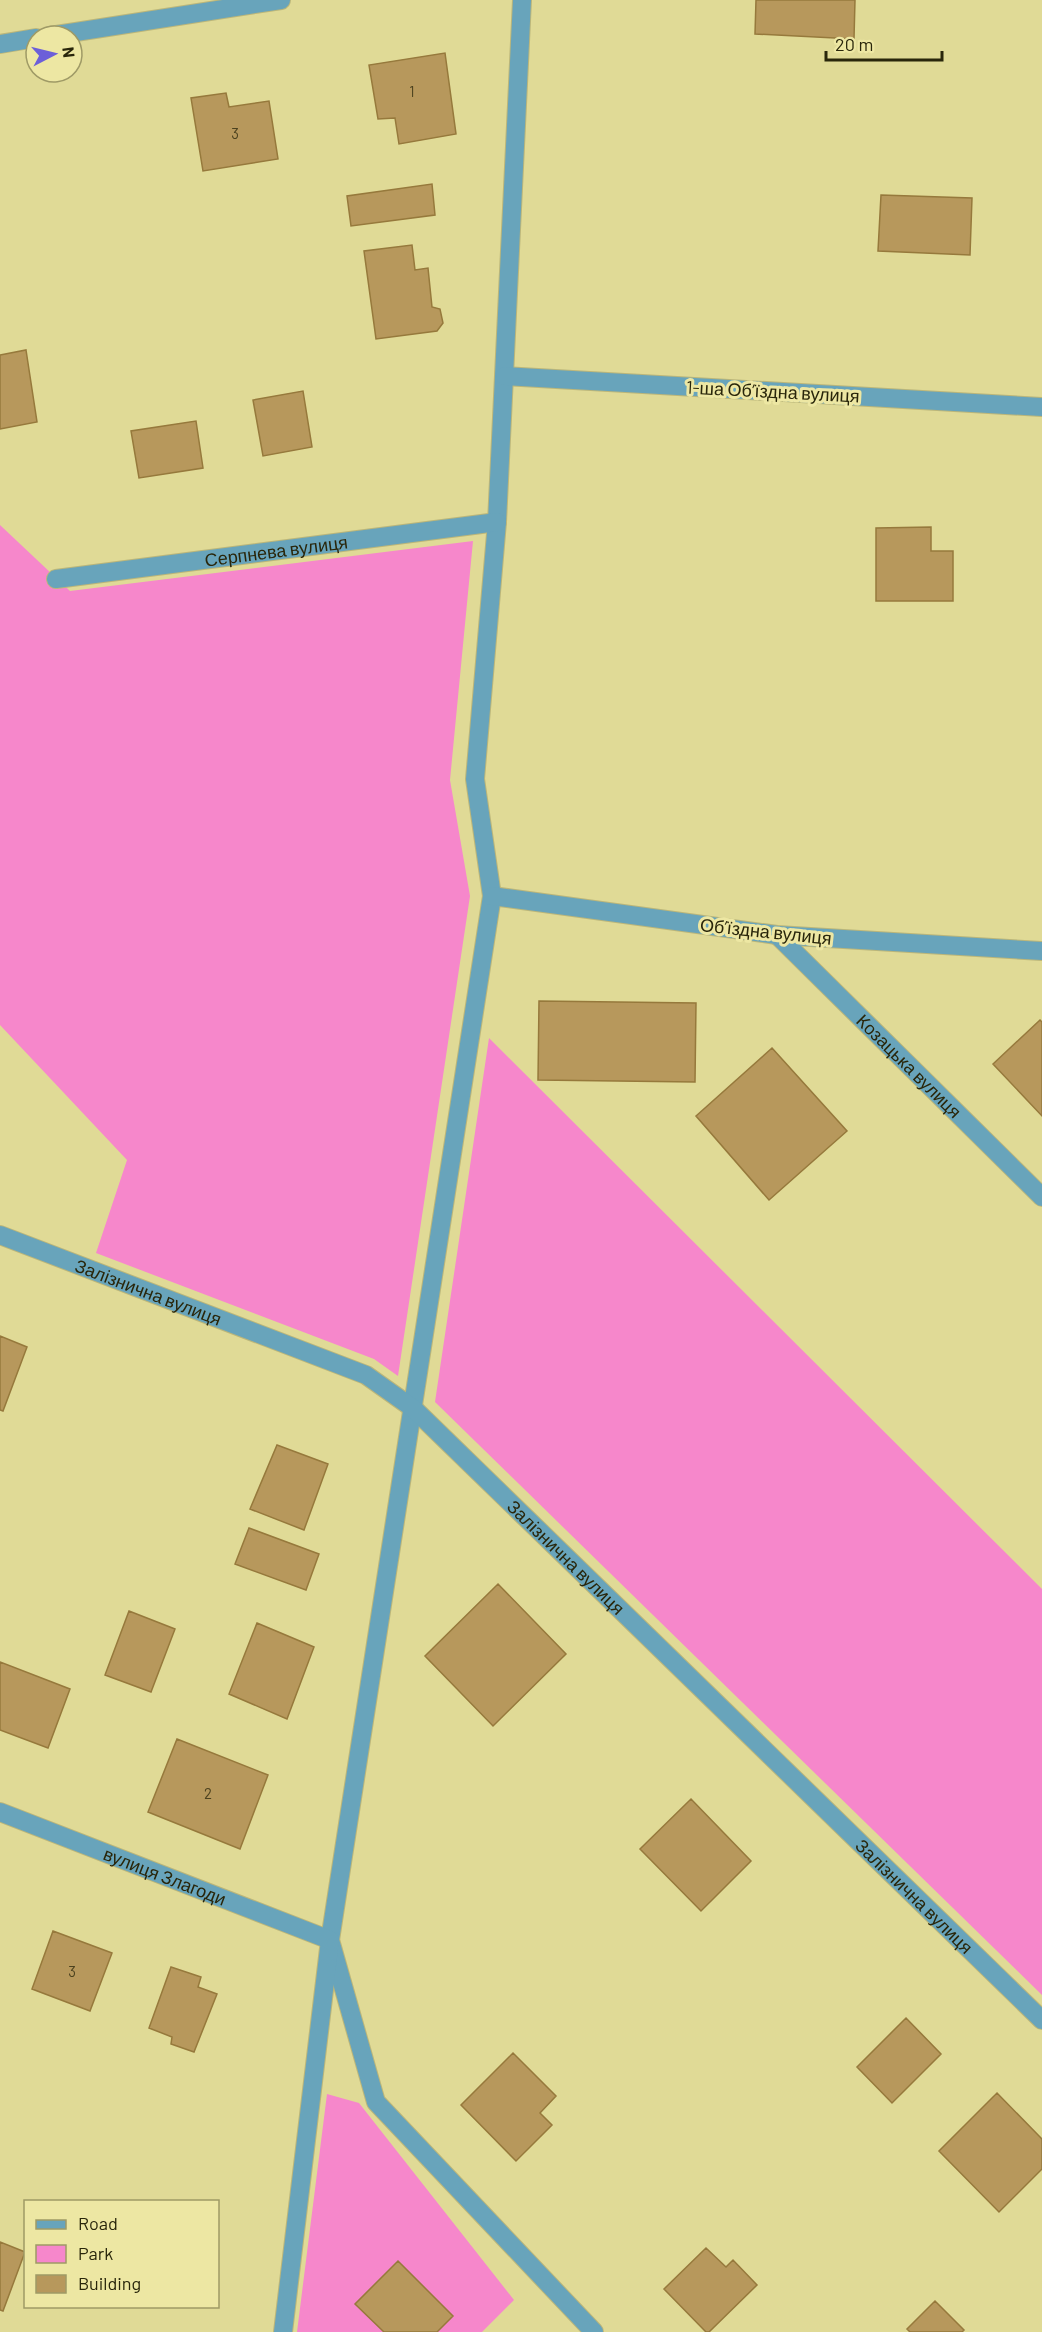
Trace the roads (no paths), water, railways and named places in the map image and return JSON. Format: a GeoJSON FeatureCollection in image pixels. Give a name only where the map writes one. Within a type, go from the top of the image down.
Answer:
{"type":"FeatureCollection","features":[{"type":"Feature","properties":{"kind":"street"},"geometry":{"type":"LineString","coordinates":[[84,31],[281,0]]}},
{"type":"Feature","properties":{"kind":"street"},"geometry":{"type":"LineString","coordinates":[[283,2332],[330,1941],[492,896],[475,779],[497,522],[522,0]]}},
{"type":"Feature","properties":{"kind":"street"},"geometry":{"type":"LineString","coordinates":[[0,44],[24,40]]}},
{"type":"Feature","properties":{"kind":"street","name":"1-ша Обʼїздна вулиця"},"geometry":{"type":"LineString","coordinates":[[505,376],[1042,407]]}},
{"type":"Feature","properties":{"kind":"street","name":"Серпнева вулиця"},"geometry":{"type":"LineString","coordinates":[[56,579],[497,522]]}},
{"type":"Feature","properties":{"kind":"street","name":"Обʼїздна вулиця"},"geometry":{"type":"LineString","coordinates":[[492,896],[777,935],[1042,951]]}},
{"type":"Feature","properties":{"kind":"street","name":"Козацька вулиця"},"geometry":{"type":"LineString","coordinates":[[777,935],[1042,1197]]}},
{"type":"Feature","properties":{"kind":"street","name":"Залізнична вулиця"},"geometry":{"type":"LineString","coordinates":[[0,1235],[366,1375],[414,1409],[1042,2020]]}},
{"type":"Feature","properties":{"kind":"street","name":"вулиця Злагоди"},"geometry":{"type":"LineString","coordinates":[[0,1812],[330,1941]]}},
{"type":"Feature","properties":{"kind":"street"},"geometry":{"type":"LineString","coordinates":[[330,1941],[376,2102],[594,2332]]}}]}
